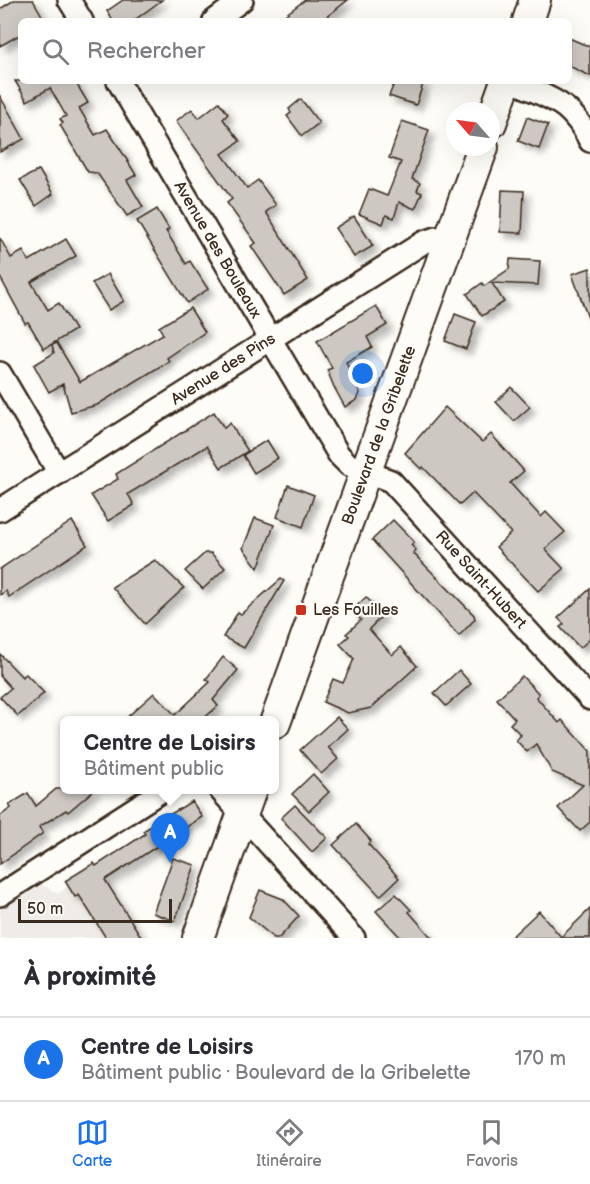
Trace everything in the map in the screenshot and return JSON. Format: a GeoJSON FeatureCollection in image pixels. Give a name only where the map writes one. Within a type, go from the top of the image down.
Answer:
{"type":"FeatureCollection","features":[{"type":"Feature","properties":{"kind":"main road"},"geometry":{"type":"LineString","coordinates":[[529,18],[535,0]]}},
{"type":"Feature","properties":{"kind":"main road"},"geometry":{"type":"LineString","coordinates":[[498,102],[505,84]]}},
{"type":"Feature","properties":{"kind":"main road","name":"Boulevard de la Gribelette"},"geometry":{"type":"LineString","coordinates":[[278,716],[480,156]]}},
{"type":"Feature","properties":{"kind":"main road"},"geometry":{"type":"LineString","coordinates":[[198,938],[246,802]]}},
{"type":"Feature","properties":{"kind":"street"},"geometry":{"type":"LineString","coordinates":[[69,0],[80,18]]}},
{"type":"Feature","properties":{"kind":"street"},"geometry":{"type":"LineString","coordinates":[[218,18],[242,0]]}},
{"type":"Feature","properties":{"kind":"street","name":"Avenue des Bouleaux"},"geometry":{"type":"LineString","coordinates":[[125,84],[339,455],[349,465],[365,471]]}},
{"type":"Feature","properties":{"kind":"street"},"geometry":{"type":"LineString","coordinates":[[519,84],[567,106],[579,119],[590,141]]}},
{"type":"Feature","properties":{"kind":"street","name":"Avenue des Pins"},"geometry":{"type":"LineString","coordinates":[[0,510],[424,243],[436,238],[450,238]]}},
{"type":"Feature","properties":{"kind":"street"},"geometry":{"type":"LineString","coordinates":[[0,373],[59,473]]}},
{"type":"Feature","properties":{"kind":"street","name":"Rue Saint-Hubert"},"geometry":{"type":"LineString","coordinates":[[365,471],[391,481],[590,699]]}},
{"type":"Feature","properties":{"kind":"street"},"geometry":{"type":"LineString","coordinates":[[0,895],[155,794]]}},
{"type":"Feature","properties":{"kind":"street"},"geometry":{"type":"LineString","coordinates":[[230,794],[246,802],[354,938]]}},
{"type":"Feature","properties":{"kind":"shaded area"},"geometry":{"type":"Polygon","coordinates":[[[94,863],[142,938],[0,938],[0,908],[39,883],[58,894],[68,886],[65,881],[94,863]]]}},
{"type":"Feature","properties":{"kind":"building"},"geometry":{"type":"Polygon","coordinates":[[[14,0],[33,0],[43,18],[18,18],[18,36],[0,46],[0,9],[14,0]]]}},
{"type":"Feature","properties":{"kind":"building"},"geometry":{"type":"Polygon","coordinates":[[[123,0],[162,0],[137,18],[111,18],[107,11],[123,0]]]}},
{"type":"Feature","properties":{"kind":"building"},"geometry":{"type":"Polygon","coordinates":[[[305,0],[348,0],[325,18],[281,18],[305,0]]]}},
{"type":"Feature","properties":{"kind":"building"},"geometry":{"type":"Polygon","coordinates":[[[572,39],[590,47],[590,76],[572,67],[572,39]]]}},
{"type":"Feature","properties":{"kind":"building"},"geometry":{"type":"Polygon","coordinates":[[[15,81],[18,81],[18,84],[77,84],[88,103],[79,108],[95,135],[107,129],[124,155],[136,175],[127,180],[143,207],[127,216],[97,173],[88,172],[60,125],[63,123],[60,119],[66,116],[50,88],[27,101],[15,81]]]}},
{"type":"Feature","properties":{"kind":"building"},"geometry":{"type":"Polygon","coordinates":[[[394,84],[423,84],[416,105],[389,96],[394,84]]]}},
{"type":"Feature","properties":{"kind":"building"},"geometry":{"type":"Polygon","coordinates":[[[0,96],[24,139],[0,152],[0,96]]]}},
{"type":"Feature","properties":{"kind":"building"},"geometry":{"type":"Polygon","coordinates":[[[301,99],[319,123],[302,136],[287,116],[291,113],[289,109],[301,99]]]}},
{"type":"Feature","properties":{"kind":"building"},"geometry":{"type":"Polygon","coordinates":[[[219,102],[228,114],[223,119],[240,141],[222,154],[247,188],[258,180],[276,205],[266,212],[308,280],[284,295],[251,246],[256,243],[227,203],[232,199],[176,121],[192,109],[199,118],[219,102]]]}},
{"type":"Feature","properties":{"kind":"building"},"geometry":{"type":"Polygon","coordinates":[[[527,117],[548,125],[539,149],[518,141],[527,117]]]}},
{"type":"Feature","properties":{"kind":"building"},"geometry":{"type":"Polygon","coordinates":[[[402,121],[429,130],[412,179],[420,183],[417,191],[422,193],[415,209],[399,202],[394,218],[386,215],[383,224],[359,214],[369,189],[387,196],[401,162],[389,158],[402,121]]]}},
{"type":"Feature","properties":{"kind":"building"},"geometry":{"type":"Polygon","coordinates":[[[39,170],[53,194],[36,206],[20,180],[39,170]]]}},
{"type":"Feature","properties":{"kind":"building"},"geometry":{"type":"Polygon","coordinates":[[[502,190],[524,191],[522,233],[500,232],[502,190]]]}},
{"type":"Feature","properties":{"kind":"building"},"geometry":{"type":"Polygon","coordinates":[[[157,209],[169,229],[166,231],[186,264],[190,261],[208,289],[187,303],[137,221],[157,209]]]}},
{"type":"Feature","properties":{"kind":"building"},"geometry":{"type":"Polygon","coordinates":[[[354,216],[373,246],[354,257],[335,228],[354,216]]]}},
{"type":"Feature","properties":{"kind":"building"},"geometry":{"type":"Polygon","coordinates":[[[0,238],[11,258],[23,251],[29,261],[66,239],[76,256],[31,282],[48,310],[59,303],[75,330],[44,349],[28,322],[25,323],[0,277],[0,238]]]}},
{"type":"Feature","properties":{"kind":"building"},"geometry":{"type":"Polygon","coordinates":[[[510,259],[540,261],[538,285],[492,283],[504,302],[482,316],[467,294],[482,283],[484,286],[509,269],[510,259]]]}},
{"type":"Feature","properties":{"kind":"building"},"geometry":{"type":"Polygon","coordinates":[[[590,268],[590,318],[588,318],[572,274],[590,268]]]}},
{"type":"Feature","properties":{"kind":"building"},"geometry":{"type":"Polygon","coordinates":[[[108,274],[124,301],[109,310],[92,283],[108,274]]]}},
{"type":"Feature","properties":{"kind":"building"},"geometry":{"type":"Polygon","coordinates":[[[376,306],[387,325],[367,337],[372,347],[346,362],[360,393],[357,400],[345,407],[327,370],[332,368],[317,341],[376,306]]]}},
{"type":"Feature","properties":{"kind":"building"},"geometry":{"type":"Polygon","coordinates":[[[190,308],[205,332],[167,358],[169,361],[97,405],[71,412],[63,384],[49,392],[34,365],[54,353],[52,345],[57,343],[80,382],[163,334],[159,327],[190,308]]]}},
{"type":"Feature","properties":{"kind":"building"},"geometry":{"type":"Polygon","coordinates":[[[455,314],[476,322],[466,349],[445,341],[455,314]]]}},
{"type":"Feature","properties":{"kind":"building"},"geometry":{"type":"Polygon","coordinates":[[[511,387],[530,407],[514,421],[496,402],[511,387]]]}},
{"type":"Feature","properties":{"kind":"building"},"geometry":{"type":"Polygon","coordinates":[[[445,407],[482,442],[491,434],[524,471],[510,483],[541,517],[546,512],[565,532],[545,549],[564,569],[538,591],[496,547],[511,533],[473,493],[460,505],[423,467],[421,469],[405,453],[445,407]]]}},
{"type":"Feature","properties":{"kind":"building"},"geometry":{"type":"Polygon","coordinates":[[[214,412],[224,428],[230,423],[248,451],[221,468],[207,446],[128,494],[134,505],[108,521],[91,495],[118,479],[116,474],[214,412]]]}},
{"type":"Feature","properties":{"kind":"building"},"geometry":{"type":"Polygon","coordinates":[[[267,440],[278,458],[254,473],[243,455],[267,440]]]}},
{"type":"Feature","properties":{"kind":"building"},"geometry":{"type":"Polygon","coordinates":[[[288,485],[314,495],[303,527],[277,517],[288,485]]]}},
{"type":"Feature","properties":{"kind":"building"},"geometry":{"type":"Polygon","coordinates":[[[255,518],[274,525],[258,568],[243,548],[255,518]]]}},
{"type":"Feature","properties":{"kind":"building"},"geometry":{"type":"Polygon","coordinates":[[[393,520],[414,542],[411,545],[416,550],[413,553],[474,615],[475,619],[459,636],[372,540],[393,520]]]}},
{"type":"Feature","properties":{"kind":"building"},"geometry":{"type":"Polygon","coordinates":[[[72,521],[87,545],[9,597],[6,591],[0,595],[0,569],[72,521]]]}},
{"type":"Feature","properties":{"kind":"building"},"geometry":{"type":"Polygon","coordinates":[[[205,553],[211,553],[225,568],[203,589],[185,571],[205,553]]]}},
{"type":"Feature","properties":{"kind":"building"},"geometry":{"type":"Polygon","coordinates":[[[155,560],[184,588],[145,624],[112,587],[155,560]]]}},
{"type":"Feature","properties":{"kind":"building"},"geometry":{"type":"Polygon","coordinates":[[[281,579],[284,581],[244,648],[223,637],[238,612],[241,614],[281,579]]]}},
{"type":"Feature","properties":{"kind":"building"},"geometry":{"type":"Polygon","coordinates":[[[590,589],[590,639],[580,648],[560,627],[564,624],[558,618],[590,589]]]}},
{"type":"Feature","properties":{"kind":"building"},"geometry":{"type":"Polygon","coordinates":[[[366,597],[383,615],[369,629],[392,655],[401,647],[417,666],[371,708],[348,713],[323,702],[333,679],[343,683],[354,659],[340,644],[349,636],[346,634],[361,620],[352,610],[366,597]]]}},
{"type":"Feature","properties":{"kind":"building"},"geometry":{"type":"Polygon","coordinates":[[[0,654],[22,677],[26,674],[44,693],[18,716],[0,697],[11,688],[0,676],[0,654]]]}},
{"type":"Feature","properties":{"kind":"building"},"geometry":{"type":"Polygon","coordinates":[[[223,657],[238,670],[213,700],[218,706],[207,716],[128,716],[154,693],[175,715],[210,682],[206,679],[223,657]]]}},
{"type":"Feature","properties":{"kind":"building"},"geometry":{"type":"Polygon","coordinates":[[[459,670],[471,684],[446,706],[434,693],[459,670]]]}},
{"type":"Feature","properties":{"kind":"building"},"geometry":{"type":"Polygon","coordinates":[[[522,676],[539,694],[536,697],[559,723],[562,720],[590,751],[590,822],[580,831],[558,808],[583,785],[552,772],[536,744],[527,752],[516,740],[521,735],[510,724],[515,719],[497,699],[522,676]]]}},
{"type":"Feature","properties":{"kind":"building"},"geometry":{"type":"Polygon","coordinates":[[[337,717],[348,729],[328,747],[338,759],[321,774],[300,750],[337,717]]]}},
{"type":"Feature","properties":{"kind":"building"},"geometry":{"type":"Polygon","coordinates":[[[313,774],[329,792],[309,811],[292,794],[313,774]]]}},
{"type":"Feature","properties":{"kind":"building"},"geometry":{"type":"Polygon","coordinates":[[[56,789],[60,789],[60,794],[89,794],[68,812],[66,810],[39,827],[43,833],[0,864],[0,816],[11,808],[9,805],[28,793],[36,806],[56,789]]]}},
{"type":"Feature","properties":{"kind":"building"},"geometry":{"type":"Polygon","coordinates":[[[192,801],[202,817],[105,880],[142,938],[106,938],[79,895],[75,897],[65,881],[94,863],[96,866],[145,834],[143,831],[192,801]]]}},
{"type":"Feature","properties":{"kind":"building"},"geometry":{"type":"Polygon","coordinates":[[[295,805],[327,838],[312,852],[281,818],[295,805]]]}},
{"type":"Feature","properties":{"kind":"building"},"geometry":{"type":"Polygon","coordinates":[[[356,824],[371,841],[368,844],[399,878],[380,896],[333,845],[356,824]]]}},
{"type":"Feature","properties":{"kind":"building"},"geometry":{"type":"Polygon","coordinates":[[[173,858],[195,865],[175,921],[153,913],[173,858]]]}},
{"type":"Feature","properties":{"kind":"building"},"geometry":{"type":"Polygon","coordinates":[[[260,890],[283,899],[299,916],[279,938],[274,938],[249,917],[260,890]]]}},
{"type":"Feature","properties":{"kind":"building"},"geometry":{"type":"Polygon","coordinates":[[[396,894],[432,938],[401,938],[376,911],[396,894]]]}},
{"type":"Feature","properties":{"kind":"building"},"geometry":{"type":"Polygon","coordinates":[[[590,909],[590,938],[510,938],[539,911],[561,937],[590,909]]]}},
{"type":"Feature","properties":{"kind":"place","name":"Les Fouilles"},"geometry":{"type":"Point","coordinates":[301,610]}},
{"type":"Feature","properties":{"kind":"place","name":"Centre de Loisirs"},"geometry":{"type":"Point","coordinates":[170,863]}}]}
